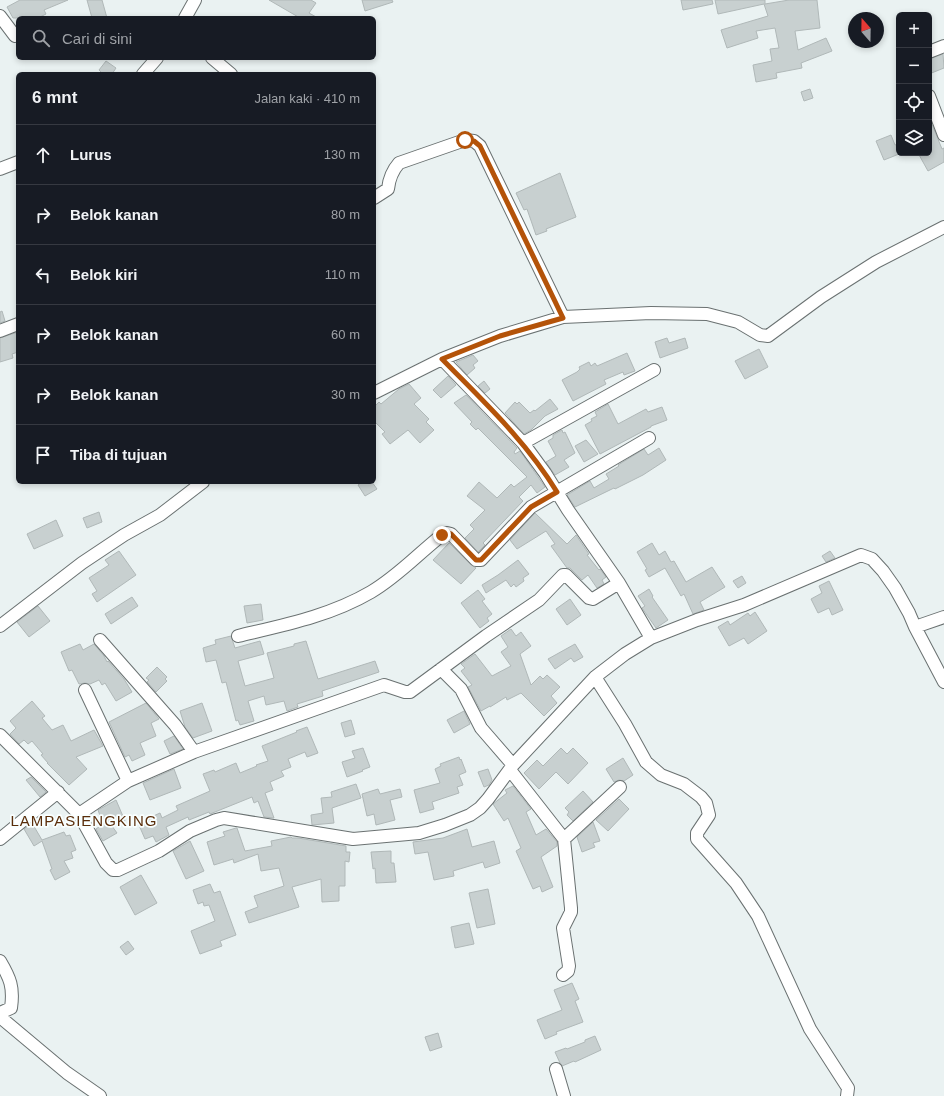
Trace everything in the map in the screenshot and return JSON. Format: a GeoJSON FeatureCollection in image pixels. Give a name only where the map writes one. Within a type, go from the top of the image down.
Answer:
{"type":"FeatureCollection","features":[{"type":"Feature","properties":{"kind":"street"},"geometry":{"type":"LineString","coordinates":[[186,16],[195,0]]}},
{"type":"Feature","properties":{"kind":"street"},"geometry":{"type":"LineString","coordinates":[[0,16],[15,36]]}},
{"type":"Feature","properties":{"kind":"street"},"geometry":{"type":"LineString","coordinates":[[932,51],[944,46]]}},
{"type":"Feature","properties":{"kind":"street"},"geometry":{"type":"LineString","coordinates":[[145,72],[155,60]]}},
{"type":"Feature","properties":{"kind":"street"},"geometry":{"type":"LineString","coordinates":[[214,60],[229,72]]}},
{"type":"Feature","properties":{"kind":"street"},"geometry":{"type":"LineString","coordinates":[[932,104],[944,135]]}},
{"type":"Feature","properties":{"kind":"street"},"geometry":{"type":"LineString","coordinates":[[376,197],[388,189],[388,182],[399,163],[465,140],[474,141],[480,146],[563,318]]}},
{"type":"Feature","properties":{"kind":"street"},"geometry":{"type":"LineString","coordinates":[[0,169],[16,163]]}},
{"type":"Feature","properties":{"kind":"street"},"geometry":{"type":"LineString","coordinates":[[376,392],[442,359],[500,336],[563,318],[652,313],[707,314],[738,322],[760,335],[768,336],[821,297],[876,262],[944,227]]}},
{"type":"Feature","properties":{"kind":"street"},"geometry":{"type":"LineString","coordinates":[[0,331],[16,325]]}},
{"type":"Feature","properties":{"kind":"street"},"geometry":{"type":"LineString","coordinates":[[442,359],[523,443],[619,583],[651,638]]}},
{"type":"Feature","properties":{"kind":"street"},"geometry":{"type":"LineString","coordinates":[[523,443],[654,370]]}},
{"type":"Feature","properties":{"kind":"street"},"geometry":{"type":"LineString","coordinates":[[238,636],[307,620],[340,608],[372,592],[442,535],[447,533],[451,534],[476,560],[481,560],[531,507],[649,438]]}},
{"type":"Feature","properties":{"kind":"street"},"geometry":{"type":"LineString","coordinates":[[0,626],[82,563],[124,535],[160,515],[201,484]]}},
{"type":"Feature","properties":{"kind":"street"},"geometry":{"type":"LineString","coordinates":[[0,735],[79,814],[106,863],[113,870],[118,870],[159,851],[190,831],[224,818],[353,838],[419,833],[470,815],[488,799],[512,767],[595,677],[625,654],[651,638],[697,620],[744,605],[861,555],[872,559],[883,570],[909,613],[914,627],[944,682]]}},
{"type":"Feature","properties":{"kind":"street"},"geometry":{"type":"LineString","coordinates":[[79,814],[128,781],[194,752],[384,685],[405,692],[410,692],[486,636],[539,600],[563,575],[566,575],[589,598],[593,599],[619,583]]}},
{"type":"Feature","properties":{"kind":"street"},"geometry":{"type":"LineString","coordinates":[[914,627],[944,617]]}},
{"type":"Feature","properties":{"kind":"street"},"geometry":{"type":"LineString","coordinates":[[100,640],[175,725],[194,752]]}},
{"type":"Feature","properties":{"kind":"street"},"geometry":{"type":"LineString","coordinates":[[441,669],[461,689],[481,728],[512,767],[564,839],[571,908],[563,928],[569,966],[568,971],[563,975]]}},
{"type":"Feature","properties":{"kind":"street"},"geometry":{"type":"LineString","coordinates":[[595,677],[625,724],[646,762],[661,775],[684,784],[701,797],[706,803],[709,815],[696,833],[697,839],[736,882],[758,916],[810,1028],[848,1088],[847,1096]]}},
{"type":"Feature","properties":{"kind":"street"},"geometry":{"type":"LineString","coordinates":[[85,690],[128,781]]}},
{"type":"Feature","properties":{"kind":"street"},"geometry":{"type":"LineString","coordinates":[[564,839],[620,787]]}},
{"type":"Feature","properties":{"kind":"street"},"geometry":{"type":"LineString","coordinates":[[0,839],[58,792]]}},
{"type":"Feature","properties":{"kind":"street"},"geometry":{"type":"LineString","coordinates":[[0,961],[8,974],[13,993],[11,1008],[0,1013]]}},
{"type":"Feature","properties":{"kind":"street"},"geometry":{"type":"LineString","coordinates":[[0,1017],[67,1073],[100,1096]]}},
{"type":"Feature","properties":{"kind":"street"},"geometry":{"type":"LineString","coordinates":[[556,1069],[564,1096]]}},
{"type":"Feature","properties":{"kind":"building"},"geometry":{"type":"Polygon","coordinates":[[[20,0],[68,0],[44,10],[46,14],[42,16],[16,16],[16,18],[13,18],[7,7],[20,0]]]}},
{"type":"Feature","properties":{"kind":"building"},"geometry":{"type":"Polygon","coordinates":[[[87,0],[102,0],[106,16],[91,16],[87,0]]]}},
{"type":"Feature","properties":{"kind":"building"},"geometry":{"type":"Polygon","coordinates":[[[269,0],[311,0],[316,3],[309,13],[314,16],[297,16],[269,0]]]}},
{"type":"Feature","properties":{"kind":"building"},"geometry":{"type":"Polygon","coordinates":[[[362,0],[392,0],[393,2],[365,11],[362,0]]]}},
{"type":"Feature","properties":{"kind":"building"},"geometry":{"type":"Polygon","coordinates":[[[681,0],[712,0],[713,4],[683,10],[681,0]]]}},
{"type":"Feature","properties":{"kind":"building"},"geometry":{"type":"Polygon","coordinates":[[[715,0],[765,0],[765,4],[789,0],[817,0],[820,28],[795,31],[798,50],[826,38],[832,51],[801,63],[802,68],[776,73],[777,78],[756,82],[753,65],[772,61],[770,49],[779,48],[775,28],[756,31],[758,38],[727,48],[721,30],[768,16],[764,4],[718,14],[715,0]]]}},
{"type":"Feature","properties":{"kind":"building"},"geometry":{"type":"Polygon","coordinates":[[[943,54],[944,68],[932,73],[932,58],[943,54]]]}},
{"type":"Feature","properties":{"kind":"building"},"geometry":{"type":"Polygon","coordinates":[[[106,61],[116,68],[113,72],[101,72],[99,70],[106,61]]]}},
{"type":"Feature","properties":{"kind":"building"},"geometry":{"type":"Polygon","coordinates":[[[810,89],[813,98],[804,101],[801,92],[810,89]]]}},
{"type":"Feature","properties":{"kind":"building"},"geometry":{"type":"Polygon","coordinates":[[[932,124],[942,149],[944,148],[944,162],[928,171],[920,156],[932,156],[932,124]]]}},
{"type":"Feature","properties":{"kind":"building"},"geometry":{"type":"Polygon","coordinates":[[[891,135],[896,145],[896,155],[884,160],[876,141],[891,135]]]}},
{"type":"Feature","properties":{"kind":"building"},"geometry":{"type":"Polygon","coordinates":[[[560,173],[576,217],[546,229],[547,231],[536,235],[527,209],[524,210],[516,193],[560,173]]]}},
{"type":"Feature","properties":{"kind":"building"},"geometry":{"type":"Polygon","coordinates":[[[2,311],[5,321],[0,323],[0,312],[2,311]]]}},
{"type":"Feature","properties":{"kind":"building"},"geometry":{"type":"Polygon","coordinates":[[[16,333],[16,353],[12,354],[13,358],[0,362],[0,338],[16,333]]]}},
{"type":"Feature","properties":{"kind":"building"},"geometry":{"type":"Polygon","coordinates":[[[667,338],[669,343],[685,338],[688,348],[660,358],[655,342],[667,338]]]}},
{"type":"Feature","properties":{"kind":"building"},"geometry":{"type":"Polygon","coordinates":[[[759,349],[768,367],[745,379],[735,361],[759,349]]]}},
{"type":"Feature","properties":{"kind":"building"},"geometry":{"type":"Polygon","coordinates":[[[627,353],[635,371],[624,375],[623,372],[604,380],[606,384],[573,401],[562,380],[577,372],[580,369],[579,367],[589,362],[591,366],[595,363],[597,366],[627,353]]]}},
{"type":"Feature","properties":{"kind":"building"},"geometry":{"type":"Polygon","coordinates":[[[473,355],[478,361],[473,365],[475,368],[467,375],[456,362],[473,355]]]}},
{"type":"Feature","properties":{"kind":"building"},"geometry":{"type":"Polygon","coordinates":[[[448,376],[456,385],[441,398],[433,390],[448,376]]]}},
{"type":"Feature","properties":{"kind":"building"},"geometry":{"type":"Polygon","coordinates":[[[484,381],[490,389],[485,393],[478,386],[484,381]]]}},
{"type":"Feature","properties":{"kind":"building"},"geometry":{"type":"Polygon","coordinates":[[[409,384],[421,398],[414,404],[429,419],[426,422],[434,430],[420,443],[408,430],[390,444],[382,434],[385,432],[376,423],[376,405],[379,402],[381,404],[399,389],[409,384]]]}},
{"type":"Feature","properties":{"kind":"building"},"geometry":{"type":"Polygon","coordinates":[[[466,395],[517,448],[514,452],[515,454],[520,451],[545,487],[537,493],[531,485],[519,497],[523,501],[483,543],[485,545],[478,552],[465,538],[474,529],[470,525],[485,510],[467,496],[479,482],[497,498],[511,484],[514,487],[527,477],[478,428],[476,430],[470,424],[472,422],[454,403],[466,395]]]}},
{"type":"Feature","properties":{"kind":"building"},"geometry":{"type":"Polygon","coordinates":[[[550,399],[558,409],[545,416],[531,430],[524,434],[505,413],[515,402],[517,404],[519,402],[530,413],[534,410],[535,411],[550,399]]]}},
{"type":"Feature","properties":{"kind":"building"},"geometry":{"type":"Polygon","coordinates":[[[608,404],[618,424],[646,409],[648,412],[662,407],[667,420],[651,426],[600,454],[585,425],[597,416],[595,412],[608,404]]]}},
{"type":"Feature","properties":{"kind":"building"},"geometry":{"type":"Polygon","coordinates":[[[562,430],[563,433],[565,432],[575,453],[564,460],[569,467],[555,475],[546,462],[556,456],[548,441],[553,438],[553,435],[562,430]]]}},
{"type":"Feature","properties":{"kind":"building"},"geometry":{"type":"Polygon","coordinates":[[[586,440],[598,454],[584,462],[575,446],[586,440]]]}},
{"type":"Feature","properties":{"kind":"building"},"geometry":{"type":"Polygon","coordinates":[[[659,448],[666,460],[643,475],[575,507],[567,495],[590,481],[594,488],[609,479],[606,474],[644,449],[648,455],[659,448]]]}},
{"type":"Feature","properties":{"kind":"building"},"geometry":{"type":"Polygon","coordinates":[[[373,484],[377,489],[365,496],[358,485],[373,484]]]}},
{"type":"Feature","properties":{"kind":"building"},"geometry":{"type":"Polygon","coordinates":[[[99,512],[102,522],[87,528],[83,518],[99,512]]]}},
{"type":"Feature","properties":{"kind":"building"},"geometry":{"type":"Polygon","coordinates":[[[535,513],[567,544],[576,535],[589,554],[587,555],[606,577],[602,580],[604,584],[597,588],[588,575],[582,580],[570,568],[567,568],[551,546],[555,544],[546,531],[517,549],[510,540],[535,513]]]}},
{"type":"Feature","properties":{"kind":"building"},"geometry":{"type":"Polygon","coordinates":[[[56,520],[63,536],[34,549],[27,534],[56,520]]]}},
{"type":"Feature","properties":{"kind":"building"},"geometry":{"type":"Polygon","coordinates":[[[449,543],[476,568],[461,584],[433,560],[449,543]]]}},
{"type":"Feature","properties":{"kind":"building"},"geometry":{"type":"Polygon","coordinates":[[[652,543],[659,555],[665,551],[671,562],[674,561],[686,582],[712,567],[725,587],[700,602],[704,610],[693,614],[684,594],[681,596],[665,568],[649,577],[645,570],[647,569],[637,552],[652,543]]]}},
{"type":"Feature","properties":{"kind":"building"},"geometry":{"type":"Polygon","coordinates":[[[119,551],[136,575],[97,602],[92,594],[97,591],[89,578],[109,565],[105,560],[119,551]]]}},
{"type":"Feature","properties":{"kind":"building"},"geometry":{"type":"Polygon","coordinates":[[[830,551],[835,558],[826,562],[822,556],[830,551]]]}},
{"type":"Feature","properties":{"kind":"building"},"geometry":{"type":"Polygon","coordinates":[[[518,560],[529,574],[523,578],[524,581],[516,587],[514,584],[511,587],[506,580],[486,593],[482,585],[518,560]]]}},
{"type":"Feature","properties":{"kind":"building"},"geometry":{"type":"Polygon","coordinates":[[[742,576],[746,583],[738,588],[733,581],[742,576]]]}},
{"type":"Feature","properties":{"kind":"building"},"geometry":{"type":"Polygon","coordinates":[[[829,581],[843,610],[832,615],[829,608],[818,613],[811,599],[822,593],[819,586],[829,581]]]}},
{"type":"Feature","properties":{"kind":"building"},"geometry":{"type":"Polygon","coordinates":[[[649,589],[653,596],[652,597],[668,620],[656,628],[642,608],[645,606],[638,596],[649,589]]]}},
{"type":"Feature","properties":{"kind":"building"},"geometry":{"type":"Polygon","coordinates":[[[478,590],[485,599],[482,601],[492,614],[487,618],[489,621],[480,628],[461,603],[478,590]]]}},
{"type":"Feature","properties":{"kind":"building"},"geometry":{"type":"Polygon","coordinates":[[[132,597],[138,606],[111,624],[105,614],[132,597]]]}},
{"type":"Feature","properties":{"kind":"building"},"geometry":{"type":"Polygon","coordinates":[[[570,599],[581,615],[567,625],[556,609],[570,599]]]}},
{"type":"Feature","properties":{"kind":"building"},"geometry":{"type":"Polygon","coordinates":[[[261,604],[263,620],[247,623],[244,606],[261,604]]]}},
{"type":"Feature","properties":{"kind":"building"},"geometry":{"type":"Polygon","coordinates":[[[38,606],[50,621],[29,637],[17,622],[38,606]]]}},
{"type":"Feature","properties":{"kind":"building"},"geometry":{"type":"Polygon","coordinates":[[[755,612],[767,631],[748,644],[744,638],[729,646],[718,627],[728,621],[730,625],[748,613],[750,616],[755,612]]]}},
{"type":"Feature","properties":{"kind":"building"},"geometry":{"type":"Polygon","coordinates":[[[511,629],[516,636],[521,632],[531,646],[520,654],[531,685],[540,676],[543,679],[547,675],[560,687],[551,696],[557,703],[544,716],[521,693],[507,700],[506,697],[481,711],[468,687],[472,685],[461,671],[465,668],[461,664],[475,654],[492,676],[511,666],[501,652],[508,647],[501,636],[511,629]]]}},
{"type":"Feature","properties":{"kind":"building"},"geometry":{"type":"Polygon","coordinates":[[[231,636],[235,648],[260,641],[264,654],[238,661],[245,686],[274,678],[267,653],[294,646],[294,644],[306,641],[318,679],[375,661],[379,672],[322,691],[323,696],[297,704],[298,707],[287,711],[284,701],[266,705],[264,696],[248,701],[254,721],[240,725],[238,720],[236,721],[226,682],[222,683],[216,660],[206,662],[203,648],[216,644],[215,640],[231,636]]]}},
{"type":"Feature","properties":{"kind":"building"},"geometry":{"type":"Polygon","coordinates":[[[80,644],[83,650],[94,644],[107,662],[108,661],[124,679],[132,692],[116,701],[105,683],[102,685],[99,680],[90,684],[79,684],[72,670],[69,671],[61,652],[80,644]]]}},
{"type":"Feature","properties":{"kind":"building"},"geometry":{"type":"Polygon","coordinates":[[[575,644],[583,657],[574,662],[571,658],[555,669],[548,659],[575,644]]]}},
{"type":"Feature","properties":{"kind":"building"},"geometry":{"type":"Polygon","coordinates":[[[157,667],[167,677],[165,679],[167,681],[156,692],[147,682],[149,680],[146,678],[157,667]]]}},
{"type":"Feature","properties":{"kind":"building"},"geometry":{"type":"Polygon","coordinates":[[[32,701],[45,716],[42,718],[52,730],[63,725],[71,741],[94,730],[103,746],[76,757],[87,769],[69,785],[47,763],[41,755],[43,754],[32,741],[28,744],[24,740],[19,744],[10,734],[16,728],[10,721],[32,701]]]}},
{"type":"Feature","properties":{"kind":"building"},"geometry":{"type":"Polygon","coordinates":[[[146,703],[159,719],[151,723],[156,736],[140,743],[145,755],[132,761],[129,755],[125,757],[109,722],[146,703]]]}},
{"type":"Feature","properties":{"kind":"building"},"geometry":{"type":"Polygon","coordinates":[[[202,703],[212,731],[193,738],[185,727],[180,711],[202,703]]]}},
{"type":"Feature","properties":{"kind":"building"},"geometry":{"type":"Polygon","coordinates":[[[464,711],[470,724],[454,733],[447,720],[464,711]]]}},
{"type":"Feature","properties":{"kind":"building"},"geometry":{"type":"Polygon","coordinates":[[[351,720],[355,734],[345,737],[341,723],[351,720]]]}},
{"type":"Feature","properties":{"kind":"building"},"geometry":{"type":"Polygon","coordinates":[[[307,727],[318,753],[307,757],[305,752],[288,759],[291,767],[281,771],[284,776],[270,782],[273,790],[265,793],[274,818],[264,817],[258,801],[254,803],[252,797],[210,814],[209,812],[189,820],[188,817],[166,827],[169,835],[156,842],[153,836],[145,839],[138,823],[160,813],[162,818],[178,810],[176,806],[210,791],[203,774],[214,770],[215,772],[236,763],[240,773],[257,766],[256,765],[268,761],[262,746],[307,727]]]}},
{"type":"Feature","properties":{"kind":"building"},"geometry":{"type":"Polygon","coordinates":[[[174,736],[183,749],[170,754],[164,741],[174,736]]]}},
{"type":"Feature","properties":{"kind":"building"},"geometry":{"type":"Polygon","coordinates":[[[363,748],[370,767],[347,777],[342,762],[355,758],[352,751],[363,748]]]}},
{"type":"Feature","properties":{"kind":"building"},"geometry":{"type":"Polygon","coordinates":[[[561,748],[567,754],[573,748],[588,763],[568,784],[556,772],[539,789],[524,773],[537,760],[543,766],[561,748]]]}},
{"type":"Feature","properties":{"kind":"building"},"geometry":{"type":"Polygon","coordinates":[[[459,757],[466,772],[459,775],[463,785],[457,787],[459,793],[432,802],[434,809],[420,813],[414,790],[440,783],[435,769],[441,766],[440,764],[459,757]]]}},
{"type":"Feature","properties":{"kind":"building"},"geometry":{"type":"Polygon","coordinates":[[[623,758],[633,775],[624,781],[619,780],[614,782],[606,769],[623,758]]]}},
{"type":"Feature","properties":{"kind":"building"},"geometry":{"type":"Polygon","coordinates":[[[174,769],[181,788],[150,800],[143,783],[174,769]]]}},
{"type":"Feature","properties":{"kind":"building"},"geometry":{"type":"Polygon","coordinates":[[[488,769],[492,780],[489,785],[484,787],[478,772],[488,769]]]}},
{"type":"Feature","properties":{"kind":"building"},"geometry":{"type":"Polygon","coordinates":[[[31,777],[46,792],[40,797],[26,780],[31,777]]]}},
{"type":"Feature","properties":{"kind":"building"},"geometry":{"type":"Polygon","coordinates":[[[356,784],[361,798],[332,808],[334,823],[312,825],[311,815],[323,813],[321,798],[332,797],[331,792],[356,784]]]}},
{"type":"Feature","properties":{"kind":"building"},"geometry":{"type":"Polygon","coordinates":[[[513,786],[531,809],[526,812],[536,835],[546,829],[557,842],[557,846],[541,857],[553,887],[542,892],[540,886],[533,889],[516,851],[521,848],[508,818],[504,821],[493,804],[507,793],[505,790],[513,786]]]}},
{"type":"Feature","properties":{"kind":"building"},"geometry":{"type":"Polygon","coordinates":[[[378,789],[380,794],[400,789],[402,797],[390,800],[395,820],[376,825],[374,814],[367,816],[362,794],[378,789]]]}},
{"type":"Feature","properties":{"kind":"building"},"geometry":{"type":"Polygon","coordinates":[[[583,791],[593,802],[573,821],[567,815],[569,812],[565,808],[583,791]]]}},
{"type":"Feature","properties":{"kind":"building"},"geometry":{"type":"Polygon","coordinates":[[[619,799],[629,809],[608,831],[596,820],[619,799]]]}},
{"type":"Feature","properties":{"kind":"building"},"geometry":{"type":"Polygon","coordinates":[[[116,800],[125,821],[112,826],[117,833],[103,841],[96,829],[103,824],[98,810],[116,800]]]}},
{"type":"Feature","properties":{"kind":"building"},"geometry":{"type":"Polygon","coordinates":[[[593,822],[600,841],[593,843],[595,847],[582,852],[577,837],[593,822]]]}},
{"type":"Feature","properties":{"kind":"building"},"geometry":{"type":"Polygon","coordinates":[[[32,823],[42,840],[64,832],[66,836],[70,835],[76,850],[71,852],[73,858],[64,861],[70,872],[55,880],[50,870],[52,869],[42,841],[34,846],[24,829],[32,823]]]}},
{"type":"Feature","properties":{"kind":"building"},"geometry":{"type":"Polygon","coordinates":[[[237,828],[245,851],[272,846],[271,841],[291,837],[346,846],[346,852],[350,852],[349,862],[345,861],[345,886],[339,886],[339,901],[322,902],[321,879],[292,887],[299,907],[249,923],[245,912],[258,907],[254,896],[284,886],[279,868],[261,871],[258,854],[234,863],[233,859],[214,865],[207,842],[225,836],[223,832],[237,828]]]}},
{"type":"Feature","properties":{"kind":"building"},"geometry":{"type":"Polygon","coordinates":[[[467,829],[472,847],[494,841],[500,863],[485,868],[483,862],[453,871],[454,876],[434,880],[428,852],[415,854],[413,842],[443,838],[467,829]]]}},
{"type":"Feature","properties":{"kind":"building"},"geometry":{"type":"Polygon","coordinates":[[[190,841],[204,871],[186,879],[173,851],[190,841]]]}},
{"type":"Feature","properties":{"kind":"building"},"geometry":{"type":"Polygon","coordinates":[[[391,851],[391,863],[394,863],[396,882],[376,883],[375,868],[373,869],[371,852],[391,851]]]}},
{"type":"Feature","properties":{"kind":"building"},"geometry":{"type":"Polygon","coordinates":[[[141,875],[157,903],[135,915],[120,887],[141,875]]]}},
{"type":"Feature","properties":{"kind":"building"},"geometry":{"type":"Polygon","coordinates":[[[210,884],[214,893],[220,891],[236,935],[220,941],[222,946],[200,954],[191,931],[215,921],[209,905],[204,906],[203,902],[198,904],[193,890],[210,884]]]}},
{"type":"Feature","properties":{"kind":"building"},"geometry":{"type":"Polygon","coordinates":[[[488,889],[495,924],[477,928],[469,893],[488,889]]]}},
{"type":"Feature","properties":{"kind":"building"},"geometry":{"type":"Polygon","coordinates":[[[469,923],[474,944],[455,948],[451,927],[469,923]]]}},
{"type":"Feature","properties":{"kind":"building"},"geometry":{"type":"Polygon","coordinates":[[[128,941],[134,949],[126,955],[120,947],[128,941]]]}},
{"type":"Feature","properties":{"kind":"building"},"geometry":{"type":"Polygon","coordinates":[[[572,983],[579,999],[575,1001],[583,1022],[556,1032],[557,1034],[545,1039],[537,1020],[562,1010],[554,990],[572,983]]]}},
{"type":"Feature","properties":{"kind":"building"},"geometry":{"type":"Polygon","coordinates":[[[438,1033],[442,1047],[430,1051],[425,1037],[438,1033]]]}},
{"type":"Feature","properties":{"kind":"building"},"geometry":{"type":"Polygon","coordinates":[[[595,1036],[601,1050],[575,1062],[574,1061],[562,1066],[555,1052],[585,1042],[585,1040],[595,1036]]]}},
{"type":"Feature","properties":{"kind":"district","name":"LAMPASIENGKING"},"geometry":{"type":"Point","coordinates":[84,820]}},
{"type":"Feature","properties":{"kind":"route"},"geometry":{"type":"LineString","coordinates":[[442,535],[447,533],[451,534],[476,560],[481,560],[531,507],[557,492],[523,443],[442,359],[500,336],[563,318],[480,146],[474,141],[465,140]]}}]}
